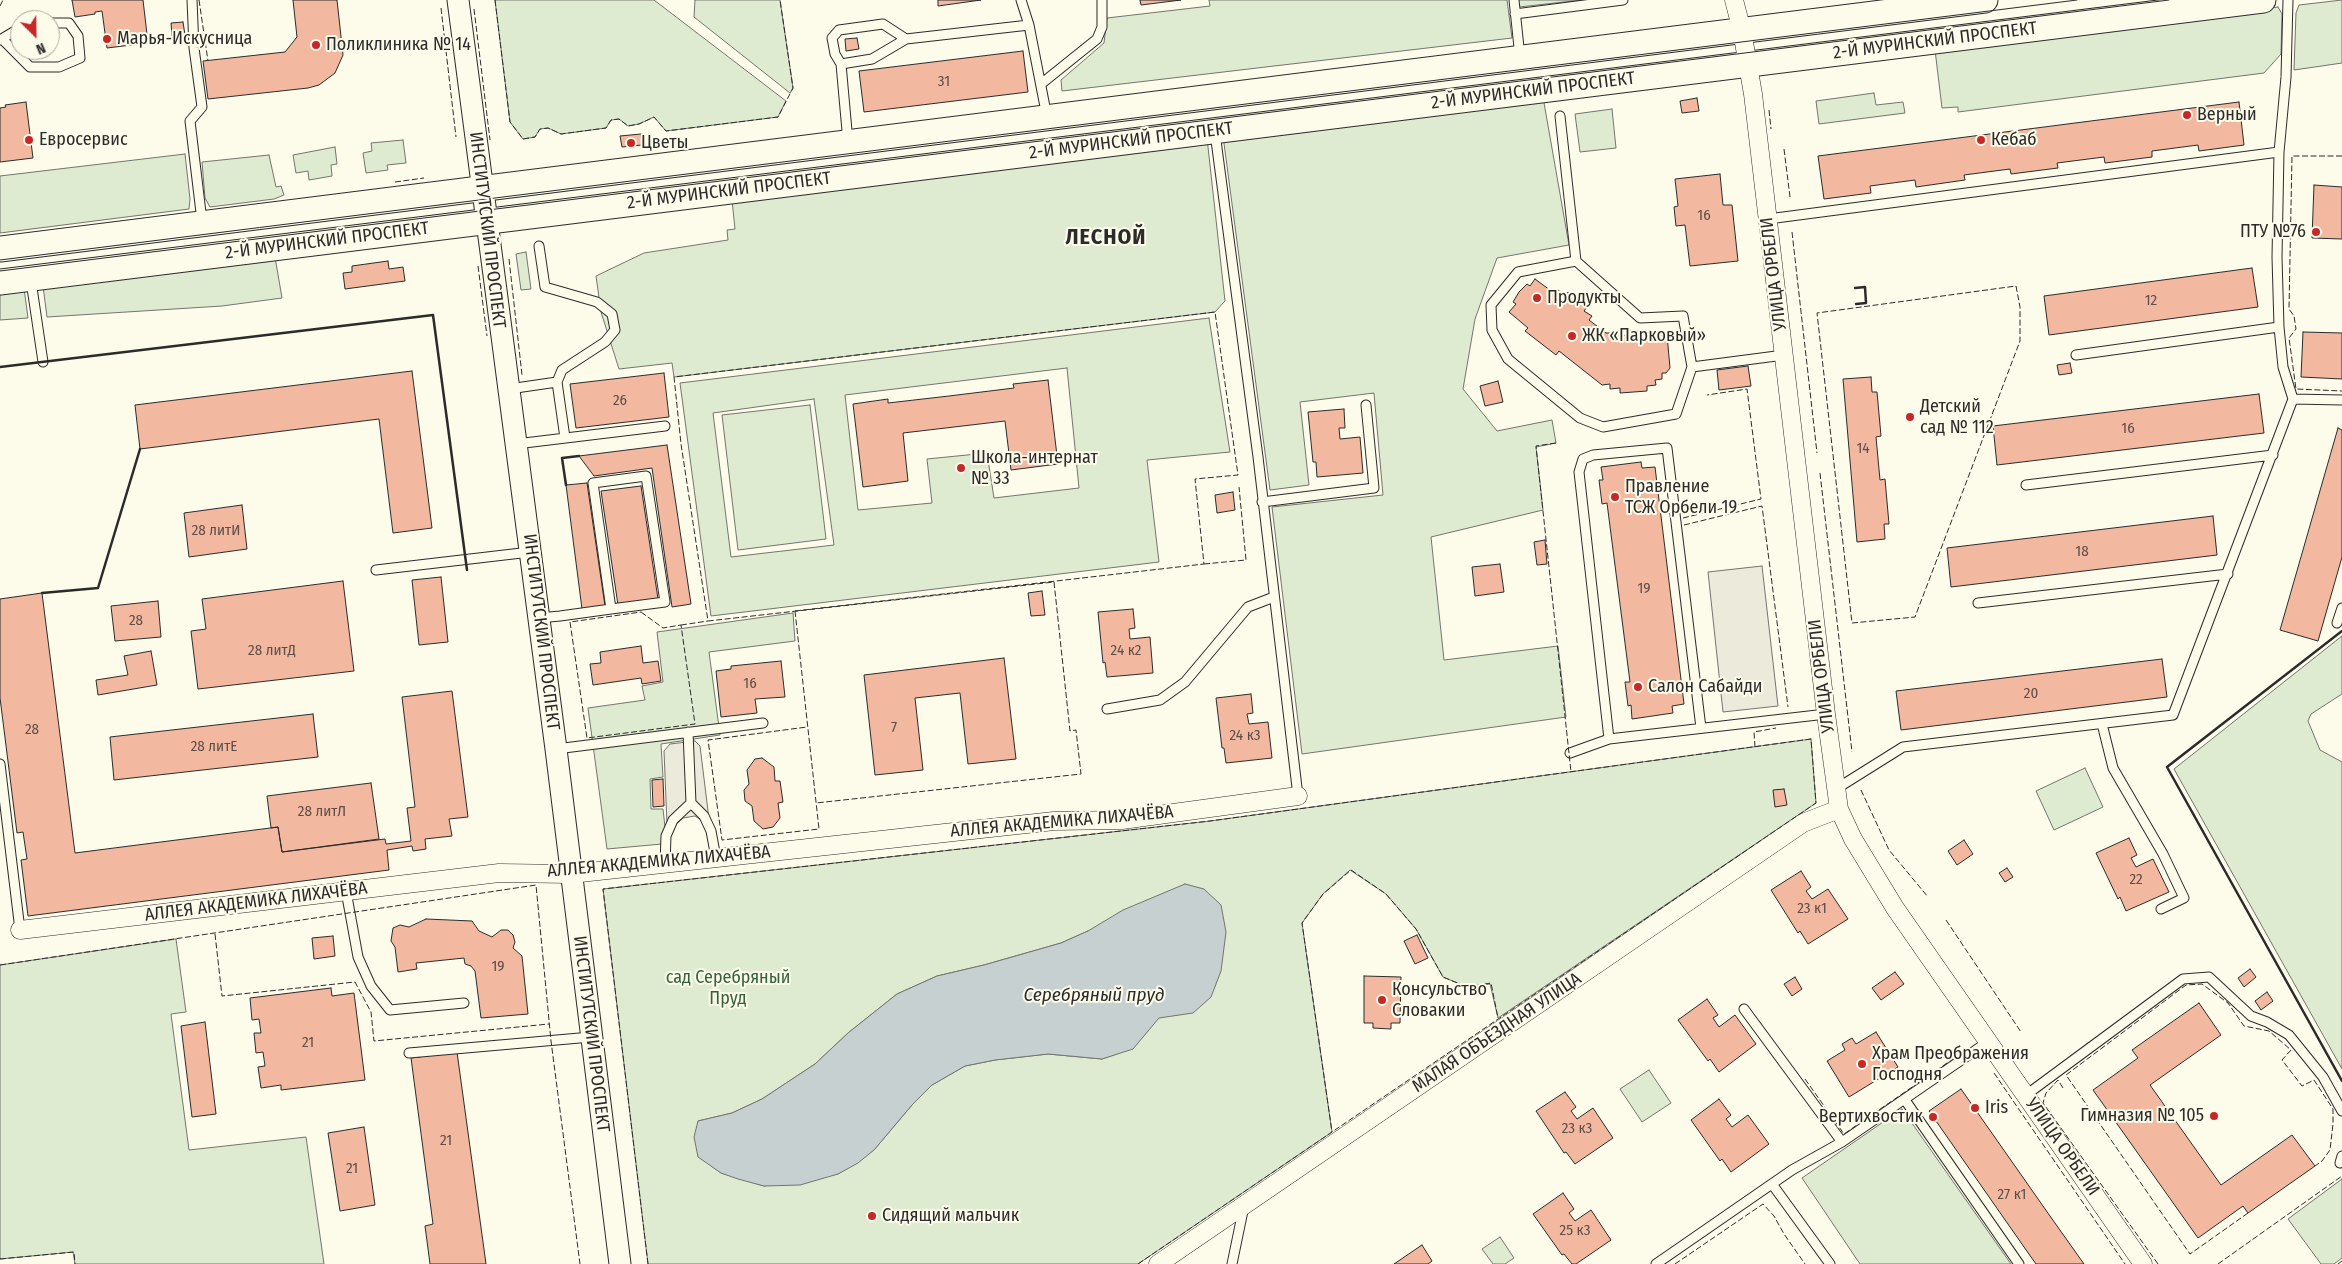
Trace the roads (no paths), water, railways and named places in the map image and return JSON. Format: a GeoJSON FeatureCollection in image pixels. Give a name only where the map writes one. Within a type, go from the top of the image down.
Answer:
{"type":"FeatureCollection","features":[{"type":"Feature","properties":{"kind":"main road","name":"2-Й МУРИНСКИЙ ПРОСПЕКТ"},"geometry":{"type":"LineString","coordinates":[[0,249],[1985,0]]}},
{"type":"Feature","properties":{"kind":"main road","name":"2-Й МУРИНСКИЙ ПРОСПЕКТ"},"geometry":{"type":"LineString","coordinates":[[0,282],[2262,0]]}},
{"type":"Feature","properties":{"kind":"street","name":"ИНСТИТУТСКИЙ ПРОСПЕКТ"},"geometry":{"type":"LineString","coordinates":[[458,0],[485,221],[556,749],[620,1264]]}},
{"type":"Feature","properties":{"kind":"street","name":"УЛИЦА ОРБЕЛИ"},"geometry":{"type":"LineString","coordinates":[[1734,0],[1748,64],[1839,809],[1853,839],[1895,908],[2143,1264]]}},
{"type":"Feature","properties":{"kind":"street","name":"АЛЛЕЯ АКАДЕМИКА ЛИХАЧЁВА"},"geometry":{"type":"LineString","coordinates":[[20,930],[499,873],[571,874],[1054,821],[1122,820],[1298,796]]}},
{"type":"Feature","properties":{"kind":"street","name":"МАЛАЯ ОБЪЕЗДНАЯ УЛИЦА"},"geometry":{"type":"LineString","coordinates":[[1158,1264],[1803,823],[1839,809]]}},
{"type":"Feature","properties":{"kind":"lane"},"geometry":{"type":"LineString","coordinates":[[192,0],[194,48],[202,107],[190,122],[202,223]]}},
{"type":"Feature","properties":{"kind":"lane"},"geometry":{"type":"LineString","coordinates":[[1021,0],[1029,25],[1047,118]]}},
{"type":"Feature","properties":{"kind":"lane"},"geometry":{"type":"LineString","coordinates":[[1041,84],[1097,39],[1102,27],[1102,0]]}},
{"type":"Feature","properties":{"kind":"lane"},"geometry":{"type":"LineString","coordinates":[[1514,0],[1520,58]]}},
{"type":"Feature","properties":{"kind":"lane"},"geometry":{"type":"LineString","coordinates":[[1515,14],[1623,0]]}},
{"type":"Feature","properties":{"kind":"lane"},"geometry":{"type":"LineString","coordinates":[[1836,789],[1903,747],[2173,715],[2293,399],[2283,367],[2279,327],[2277,257],[2279,152],[2286,77],[2288,0]]}},
{"type":"Feature","properties":{"kind":"lane"},"geometry":{"type":"LineString","coordinates":[[22,60],[30,67],[59,67],[80,58],[78,36],[69,23],[60,23]]}},
{"type":"Feature","properties":{"kind":"lane"},"geometry":{"type":"LineString","coordinates":[[848,142],[841,64],[834,54],[832,38],[839,30],[883,24],[906,39]]}},
{"type":"Feature","properties":{"kind":"lane"},"geometry":{"type":"LineString","coordinates":[[841,64],[872,59],[906,39],[1029,25]]}},
{"type":"Feature","properties":{"kind":"lane"},"geometry":{"type":"LineString","coordinates":[[1560,116],[1576,261],[1640,318],[1683,316],[1692,367],[1676,414],[1603,427],[1580,418],[1508,359],[1492,330],[1491,305],[1518,272],[1576,261]]}},
{"type":"Feature","properties":{"kind":"lane"},"geometry":{"type":"LineString","coordinates":[[1214,130],[1298,796]]}},
{"type":"Feature","properties":{"kind":"lane"},"geometry":{"type":"LineString","coordinates":[[1768,219],[2279,152]]}},
{"type":"Feature","properties":{"kind":"lane"},"geometry":{"type":"LineString","coordinates":[[539,246],[545,287],[596,302],[612,314],[615,330],[605,342],[562,370],[557,382],[566,438]]}},
{"type":"Feature","properties":{"kind":"lane"},"geometry":{"type":"LineString","coordinates":[[31,278],[43,362]]}},
{"type":"Feature","properties":{"kind":"lane"},"geometry":{"type":"LineString","coordinates":[[2076,355],[2279,327]]}},
{"type":"Feature","properties":{"kind":"lane"},"geometry":{"type":"LineString","coordinates":[[1692,367],[1784,355]]}},
{"type":"Feature","properties":{"kind":"lane"},"geometry":{"type":"LineString","coordinates":[[508,389],[557,382]]}},
{"type":"Feature","properties":{"kind":"lane"},"geometry":{"type":"LineString","coordinates":[[2293,399],[2342,400]]}},
{"type":"Feature","properties":{"kind":"lane"},"geometry":{"type":"LineString","coordinates":[[1262,502],[1374,488],[1366,405]]}},
{"type":"Feature","properties":{"kind":"lane"},"geometry":{"type":"LineString","coordinates":[[516,444],[665,426]]}},
{"type":"Feature","properties":{"kind":"lane"},"geometry":{"type":"LineString","coordinates":[[1609,739],[1579,472],[1583,459],[1594,455],[1667,448],[1701,728]]}},
{"type":"Feature","properties":{"kind":"lane"},"geometry":{"type":"LineString","coordinates":[[2026,486],[2273,455]]}},
{"type":"Feature","properties":{"kind":"lane"},"geometry":{"type":"LineString","coordinates":[[539,618],[611,609],[665,602],[646,476],[593,483],[611,609]]}},
{"type":"Feature","properties":{"kind":"lane"},"geometry":{"type":"LineString","coordinates":[[376,570],[530,552]]}},
{"type":"Feature","properties":{"kind":"lane"},"geometry":{"type":"LineString","coordinates":[[1978,603],[2228,574]]}},
{"type":"Feature","properties":{"kind":"lane"},"geometry":{"type":"LineString","coordinates":[[1107,709],[1160,700],[1185,682],[1248,607],[1274,597]]}},
{"type":"Feature","properties":{"kind":"lane"},"geometry":{"type":"LineString","coordinates":[[2337,623],[2342,608]]}},
{"type":"Feature","properties":{"kind":"lane"},"geometry":{"type":"LineString","coordinates":[[1570,753],[1609,739],[1826,714]]}},
{"type":"Feature","properties":{"kind":"lane"},"geometry":{"type":"LineString","coordinates":[[556,749],[763,723]]}},
{"type":"Feature","properties":{"kind":"lane"},"geometry":{"type":"LineString","coordinates":[[2102,724],[2113,768],[2163,854],[2184,898],[2161,910]]}},
{"type":"Feature","properties":{"kind":"lane"},"geometry":{"type":"LineString","coordinates":[[688,732],[691,803],[704,816],[712,831],[716,858]]}},
{"type":"Feature","properties":{"kind":"lane"},"geometry":{"type":"LineString","coordinates":[[0,764],[20,930]]}},
{"type":"Feature","properties":{"kind":"lane"},"geometry":{"type":"LineString","coordinates":[[664,864],[666,836],[669,828],[673,820],[691,803]]}},
{"type":"Feature","properties":{"kind":"lane"},"geometry":{"type":"LineString","coordinates":[[346,891],[358,956],[371,986],[390,1010],[464,1003]]}},
{"type":"Feature","properties":{"kind":"lane"},"geometry":{"type":"LineString","coordinates":[[2026,1095],[2183,979],[2209,977],[2251,1016],[2268,1022],[2289,1035],[2323,1077],[2342,1111]]}},
{"type":"Feature","properties":{"kind":"lane"},"geometry":{"type":"LineString","coordinates":[[1744,1009],[1842,1142]]}},
{"type":"Feature","properties":{"kind":"lane"},"geometry":{"type":"LineString","coordinates":[[408,1053],[591,1037]]}},
{"type":"Feature","properties":{"kind":"lane"},"geometry":{"type":"LineString","coordinates":[[1656,1264],[1792,1170],[1842,1142],[1905,1100],[1988,1041]]}},
{"type":"Feature","properties":{"kind":"lane"},"geometry":{"type":"LineString","coordinates":[[1905,1100],[2019,1264]]}},
{"type":"Feature","properties":{"kind":"lane"},"geometry":{"type":"LineString","coordinates":[[1772,1184],[1830,1264]]}},
{"type":"Feature","properties":{"kind":"lane"},"geometry":{"type":"LineString","coordinates":[[1232,1264],[1245,1205]]}},
{"type":"Feature","properties":{"kind":"water","name":"Серебряный пруд"},"geometry":{"type":"Polygon","coordinates":[[[1185,884],[1204,889],[1221,905],[1226,932],[1221,971],[1211,997],[1193,1013],[1159,1018],[1133,1049],[1102,1059],[1048,1054],[995,1060],[965,1066],[932,1085],[912,1105],[874,1150],[858,1163],[838,1174],[800,1185],[764,1186],[738,1179],[721,1173],[698,1157],[694,1137],[698,1121],[732,1113],[762,1099],[815,1064],[848,1033],[897,994],[937,976],[1061,943],[1088,931],[1123,910],[1185,884]]]}},
{"type":"Feature","properties":{"kind":"tram line"},"geometry":{"type":"LineString","coordinates":[[0,260],[2077,0]]}},
{"type":"Feature","properties":{"kind":"tram line"},"geometry":{"type":"LineString","coordinates":[[0,271],[2169,0]]}},
{"type":"Feature","properties":{"kind":"place","name":"Марья-Искусница"},"geometry":{"type":"Point","coordinates":[107,39]}},
{"type":"Feature","properties":{"kind":"place","name":"Поликлиника № 14"},"geometry":{"type":"Point","coordinates":[316,45]}},
{"type":"Feature","properties":{"kind":"place","name":"Верный"},"geometry":{"type":"Point","coordinates":[2187,115]}},
{"type":"Feature","properties":{"kind":"place","name":"Евросервис"},"geometry":{"type":"Point","coordinates":[29,140]}},
{"type":"Feature","properties":{"kind":"place","name":"Кебаб"},"geometry":{"type":"Point","coordinates":[1981,140]}},
{"type":"Feature","properties":{"kind":"place","name":"Цветы"},"geometry":{"type":"Point","coordinates":[631,143]}},
{"type":"Feature","properties":{"kind":"place","name":"ПТУ №76"},"geometry":{"type":"Point","coordinates":[2316,232]}},
{"type":"Feature","properties":{"kind":"place","name":"Продукты"},"geometry":{"type":"Point","coordinates":[1537,298]}},
{"type":"Feature","properties":{"kind":"place","name":"ЖК «Парковый»"},"geometry":{"type":"Point","coordinates":[1572,336]}},
{"type":"Feature","properties":{"kind":"place","name":"Детский сад № 112"},"geometry":{"type":"Point","coordinates":[1910,417]}},
{"type":"Feature","properties":{"kind":"place","name":"Школа-интернат № 33"},"geometry":{"type":"Point","coordinates":[961,468]}},
{"type":"Feature","properties":{"kind":"place","name":"Правление ТСЖ Орбели 19"},"geometry":{"type":"Point","coordinates":[1615,497]}},
{"type":"Feature","properties":{"kind":"place","name":"Салон Сабайди"},"geometry":{"type":"Point","coordinates":[1638,687]}},
{"type":"Feature","properties":{"kind":"place","name":"Консульство Словакии"},"geometry":{"type":"Point","coordinates":[1382,1000]}},
{"type":"Feature","properties":{"kind":"place","name":"Храм Преображения Господня"},"geometry":{"type":"Point","coordinates":[1862,1064]}},
{"type":"Feature","properties":{"kind":"place","name":"Iris"},"geometry":{"type":"Point","coordinates":[1975,1108]}},
{"type":"Feature","properties":{"kind":"place","name":"Гимназия № 105"},"geometry":{"type":"Point","coordinates":[2214,1116]}},
{"type":"Feature","properties":{"kind":"place","name":"Вертихвостик"},"geometry":{"type":"Point","coordinates":[1933,1117]}},
{"type":"Feature","properties":{"kind":"place","name":"Сидящий мальчик"},"geometry":{"type":"Point","coordinates":[872,1216]}},
{"type":"Feature","properties":{"kind":"district","name":"ЛЕСНОЙ"},"geometry":{"type":"Point","coordinates":[1106,238]}},
{"type":"Feature","properties":{"kind":"park label","name":"сад Серебряный Пруд"},"geometry":{"type":"Point","coordinates":[728,988]}}]}
